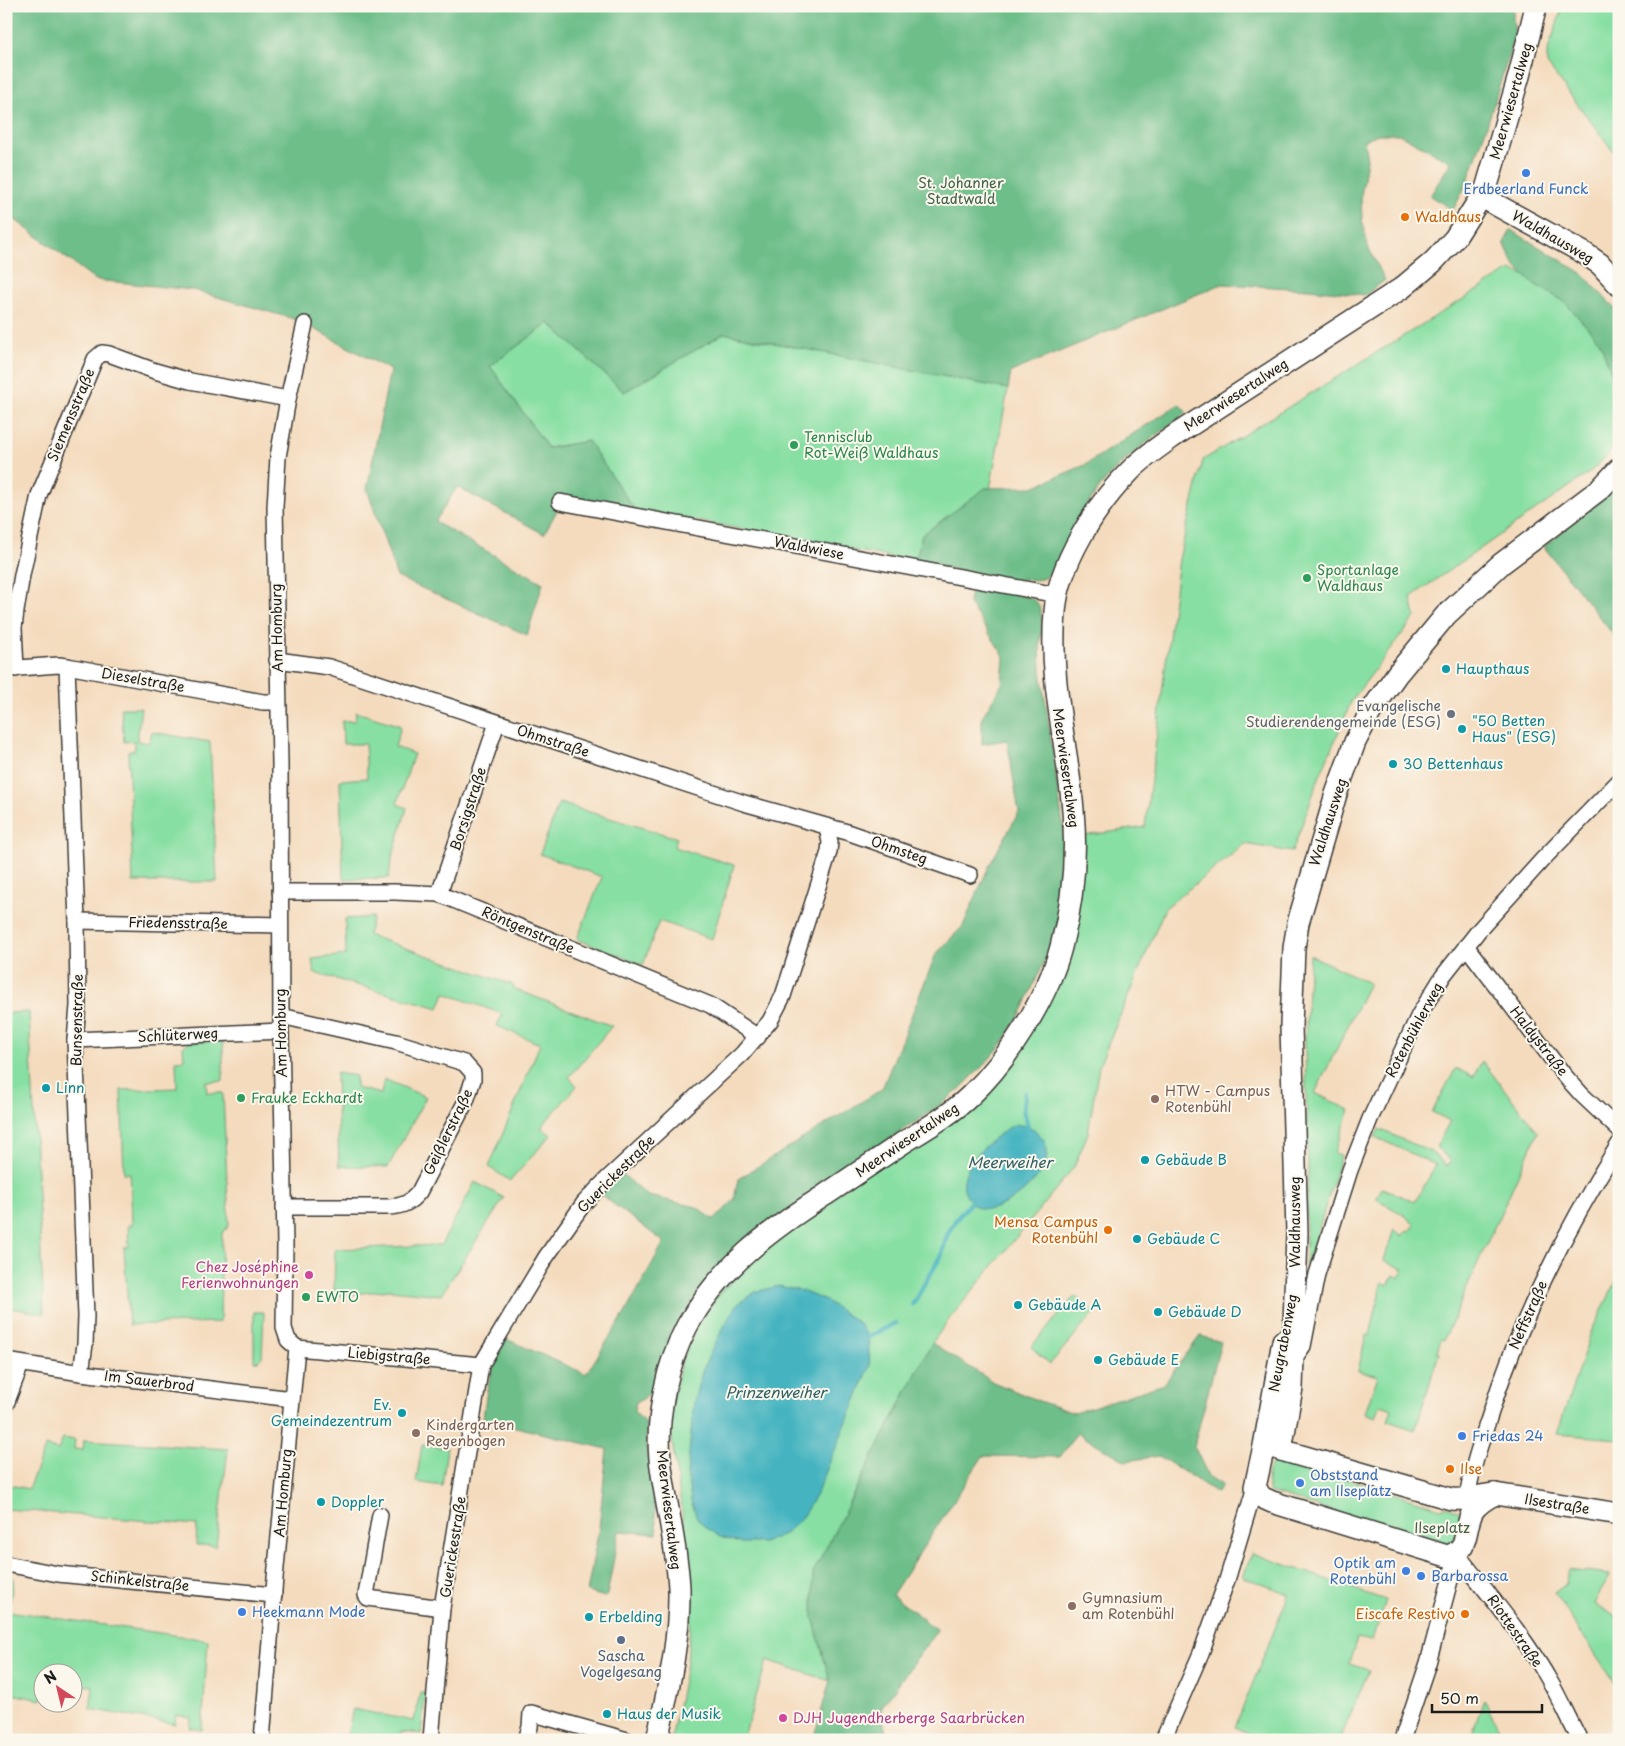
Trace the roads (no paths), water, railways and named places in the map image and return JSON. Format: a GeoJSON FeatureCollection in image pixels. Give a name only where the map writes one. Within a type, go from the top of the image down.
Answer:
{"type":"FeatureCollection","features":[{"type":"Feature","properties":{"kind":"main road","name":"Meerwiesertalweg"},"geometry":{"type":"LineString","coordinates":[[657,1740],[672,1666],[679,1588],[660,1454],[662,1406],[665,1386],[673,1358],[685,1330],[715,1284],[753,1246],[790,1217],[942,1118],[993,1073],[1012,1049],[1048,983],[1060,952],[1069,917],[1074,873],[1075,837],[1073,807],[1057,707],[1054,671],[1054,611],[1057,594],[1073,550],[1095,513],[1129,471],[1150,453],[1402,288],[1433,262],[1455,238],[1486,189],[1519,76],[1536,6]]}},
{"type":"Feature","properties":{"kind":"main road","name":"Waldhausweg"},"geometry":{"type":"LineString","coordinates":[[1482,196],[1584,253],[1600,264],[1619,285]]}},
{"type":"Feature","properties":{"kind":"main road","name":"Waldhausweg"},"geometry":{"type":"LineString","coordinates":[[1294,1285],[1297,1233],[1291,1026],[1294,948],[1298,923],[1313,867],[1355,742],[1371,712],[1397,674],[1446,615],[1501,564],[1600,489],[1619,469]]}},
{"type":"Feature","properties":{"kind":"main road","name":"Neugrabenweg"},"geometry":{"type":"LineString","coordinates":[[1272,1448],[1292,1388],[1294,1285]]}},
{"type":"Feature","properties":{"kind":"main road","name":"Neugrabenweg"},"geometry":{"type":"LineString","coordinates":[[1272,1448],[1289,1305],[1294,1285]]}},
{"type":"Feature","properties":{"kind":"main road"},"geometry":{"type":"LineString","coordinates":[[1272,1448],[1470,1505],[1462,1547],[1457,1554],[1447,1556],[1272,1502],[1261,1496],[1255,1487],[1272,1448]]}},
{"type":"Feature","properties":{"kind":"main road","name":"Ilsestraße"},"geometry":{"type":"LineString","coordinates":[[1470,1505],[1479,1495],[1495,1494],[1619,1514]]}},
{"type":"Feature","properties":{"kind":"street","name":"Am Homburg"},"geometry":{"type":"LineString","coordinates":[[262,1740],[297,1348],[288,1340],[284,1328],[275,507],[278,457],[288,399],[305,324]]}},
{"type":"Feature","properties":{"kind":"street","name":"Siemensstraße"},"geometry":{"type":"LineString","coordinates":[[11,669],[16,611],[39,495],[95,359],[102,353],[109,354],[155,371],[190,381],[288,399]]}},
{"type":"Feature","properties":{"kind":"street","name":"Waldwiese"},"geometry":{"type":"LineString","coordinates":[[560,502],[1057,594]]}},
{"type":"Feature","properties":{"kind":"street","name":"Ohmstraße"},"geometry":{"type":"LineString","coordinates":[[277,660],[329,667],[496,723],[827,828]]}},
{"type":"Feature","properties":{"kind":"street","name":"Dieselstraße"},"geometry":{"type":"LineString","coordinates":[[11,669],[67,666],[263,702],[278,702]]}},
{"type":"Feature","properties":{"kind":"street","name":"Bunsenstraße"},"geometry":{"type":"LineString","coordinates":[[67,666],[77,921],[78,1006],[75,1040],[86,1316],[85,1344],[80,1372]]}},
{"type":"Feature","properties":{"kind":"street","name":"Borsigstraße"},"geometry":{"type":"LineString","coordinates":[[439,894],[496,723]]}},
{"type":"Feature","properties":{"kind":"street","name":"Rotenbühlerweg"},"geometry":{"type":"LineString","coordinates":[[1294,1359],[1303,1346],[1316,1274],[1350,1170],[1391,1071],[1418,1015],[1442,976],[1466,946],[1531,872],[1619,780]]}},
{"type":"Feature","properties":{"kind":"street","name":"Ohmsteg"},"geometry":{"type":"LineString","coordinates":[[827,828],[847,832],[970,875]]}},
{"type":"Feature","properties":{"kind":"street","name":"Guerickestraße"},"geometry":{"type":"LineString","coordinates":[[431,1740],[442,1608],[481,1365],[546,1257],[584,1203],[608,1178],[742,1054],[758,1037],[775,1013],[783,996],[829,852],[830,842],[827,828]]}},
{"type":"Feature","properties":{"kind":"street","name":"Röntgenstraße"},"geometry":{"type":"LineString","coordinates":[[280,892],[439,894],[710,1005],[758,1037]]}},
{"type":"Feature","properties":{"kind":"street","name":"Friedensstraße"},"geometry":{"type":"LineString","coordinates":[[77,921],[280,925]]}},
{"type":"Feature","properties":{"kind":"street","name":"Haldystraße"},"geometry":{"type":"LineString","coordinates":[[1466,946],[1564,1075],[1619,1130]]}},
{"type":"Feature","properties":{"kind":"street","name":"Schlüterweg"},"geometry":{"type":"LineString","coordinates":[[75,1040],[281,1023]]}},
{"type":"Feature","properties":{"kind":"street","name":"Geißlerstraße"},"geometry":{"type":"LineString","coordinates":[[281,1023],[396,1042],[464,1063],[473,1073],[473,1080],[466,1100],[419,1192],[412,1201],[403,1206],[389,1207],[284,1207]]}},
{"type":"Feature","properties":{"kind":"street","name":"Neffstraße"},"geometry":{"type":"LineString","coordinates":[[1470,1505],[1471,1475],[1502,1374],[1519,1332],[1563,1239],[1619,1144]]}},
{"type":"Feature","properties":{"kind":"street"},"geometry":{"type":"LineString","coordinates":[[1294,1285],[1305,1283],[1316,1274]]}},
{"type":"Feature","properties":{"kind":"street","name":"Liebigstraße"},"geometry":{"type":"LineString","coordinates":[[297,1348],[481,1365]]}},
{"type":"Feature","properties":{"kind":"street"},"geometry":{"type":"LineString","coordinates":[[6,1404],[14,1362]]}},
{"type":"Feature","properties":{"kind":"street","name":"Im Sauerbrod"},"geometry":{"type":"LineString","coordinates":[[14,1362],[292,1399]]}},
{"type":"Feature","properties":{"kind":"street"},"geometry":{"type":"LineString","coordinates":[[1164,1740],[1201,1653],[1227,1580],[1255,1487]]}},
{"type":"Feature","properties":{"kind":"street","name":"Guerickestraße"},"geometry":{"type":"LineString","coordinates":[[380,1516],[366,1595],[368,1598],[442,1608]]}},
{"type":"Feature","properties":{"kind":"street"},"geometry":{"type":"LineString","coordinates":[[1402,1740],[1428,1663],[1457,1554]]}},
{"type":"Feature","properties":{"kind":"street","name":"Riottestraße"},"geometry":{"type":"LineString","coordinates":[[1457,1554],[1497,1605],[1536,1660],[1552,1685],[1580,1740]]}},
{"type":"Feature","properties":{"kind":"street","name":"Schinkelstraße"},"geometry":{"type":"LineString","coordinates":[[6,1564],[58,1574],[274,1595]]}},
{"type":"Feature","properties":{"kind":"street"},"geometry":{"type":"LineString","coordinates":[[526,1740],[530,1727],[531,1713],[627,1740]]}},
{"type":"Feature","properties":{"kind":"water","name":"Meerweiher"},"geometry":{"type":"Polygon","coordinates":[[[1016,1124],[1029,1128],[1040,1135],[1046,1146],[1047,1157],[1035,1180],[1014,1199],[992,1209],[982,1209],[971,1202],[964,1189],[964,1179],[967,1170],[981,1150],[999,1134],[1016,1124]]]}},
{"type":"Feature","properties":{"kind":"water","name":"Prinzenweiher"},"geometry":{"type":"Polygon","coordinates":[[[779,1286],[802,1291],[826,1301],[859,1323],[868,1337],[870,1366],[817,1493],[802,1517],[786,1533],[764,1543],[740,1543],[720,1537],[706,1528],[697,1518],[691,1501],[687,1474],[694,1401],[702,1372],[711,1351],[735,1306],[755,1292],[779,1286]]]}},
{"type":"Feature","properties":{"kind":"waterway"},"geometry":{"type":"LineString","coordinates":[[1025,1093],[1023,1110],[1028,1126],[1026,1130]]}},
{"type":"Feature","properties":{"kind":"waterway"},"geometry":{"type":"LineString","coordinates":[[913,1304],[942,1254],[947,1235],[955,1221],[974,1198]]}},
{"type":"Feature","properties":{"kind":"waterway"},"geometry":{"type":"LineString","coordinates":[[864,1339],[896,1323]]}},
{"type":"Feature","properties":{"kind":"place","name":"Erdbeerland Funck"},"geometry":{"type":"Point","coordinates":[1526,173]}},
{"type":"Feature","properties":{"kind":"place","name":"Waldhaus"},"geometry":{"type":"Point","coordinates":[1405,217]}},
{"type":"Feature","properties":{"kind":"place","name":"Tennisclub Rot-Weiß Waldhaus"},"geometry":{"type":"Point","coordinates":[794,445]}},
{"type":"Feature","properties":{"kind":"place","name":"Sportanlage Waldhaus"},"geometry":{"type":"Point","coordinates":[1307,578]}},
{"type":"Feature","properties":{"kind":"place","name":"Haupthaus"},"geometry":{"type":"Point","coordinates":[1446,669]}},
{"type":"Feature","properties":{"kind":"place","name":"Evangelische Studierendengemeinde (ESG)"},"geometry":{"type":"Point","coordinates":[1451,714]}},
{"type":"Feature","properties":{"kind":"place","name":"\"50 Betten Haus\" (ESG)"},"geometry":{"type":"Point","coordinates":[1462,729]}},
{"type":"Feature","properties":{"kind":"place","name":"30 Bettenhaus"},"geometry":{"type":"Point","coordinates":[1393,764]}},
{"type":"Feature","properties":{"kind":"place","name":"Linn"},"geometry":{"type":"Point","coordinates":[46,1088]}},
{"type":"Feature","properties":{"kind":"place","name":"Frauke Eckhardt"},"geometry":{"type":"Point","coordinates":[241,1098]}},
{"type":"Feature","properties":{"kind":"place","name":"HTW - Campus Rotenbühl"},"geometry":{"type":"Point","coordinates":[1155,1099]}},
{"type":"Feature","properties":{"kind":"place","name":"Gebäude B"},"geometry":{"type":"Point","coordinates":[1145,1160]}},
{"type":"Feature","properties":{"kind":"place","name":"Mensa Campus Rotenbühl"},"geometry":{"type":"Point","coordinates":[1108,1230]}},
{"type":"Feature","properties":{"kind":"place","name":"Gebäude C"},"geometry":{"type":"Point","coordinates":[1137,1239]}},
{"type":"Feature","properties":{"kind":"place","name":"Chez Joséphine Ferienwohnungen"},"geometry":{"type":"Point","coordinates":[309,1275]}},
{"type":"Feature","properties":{"kind":"place","name":"EWTO"},"geometry":{"type":"Point","coordinates":[306,1297]}},
{"type":"Feature","properties":{"kind":"place","name":"Gebäude A"},"geometry":{"type":"Point","coordinates":[1018,1305]}},
{"type":"Feature","properties":{"kind":"place","name":"Gebäude D"},"geometry":{"type":"Point","coordinates":[1158,1312]}},
{"type":"Feature","properties":{"kind":"place","name":"Gebäude E"},"geometry":{"type":"Point","coordinates":[1098,1360]}},
{"type":"Feature","properties":{"kind":"place","name":"Ev. Gemeindezentrum"},"geometry":{"type":"Point","coordinates":[402,1413]}},
{"type":"Feature","properties":{"kind":"place","name":"Kindergarten Regenbogen"},"geometry":{"type":"Point","coordinates":[416,1433]}},
{"type":"Feature","properties":{"kind":"place","name":"Friedas 24"},"geometry":{"type":"Point","coordinates":[1462,1436]}},
{"type":"Feature","properties":{"kind":"place","name":"Ilse"},"geometry":{"type":"Point","coordinates":[1450,1469]}},
{"type":"Feature","properties":{"kind":"place","name":"Obststand am Ilseplatz"},"geometry":{"type":"Point","coordinates":[1300,1483]}},
{"type":"Feature","properties":{"kind":"place","name":"Doppler"},"geometry":{"type":"Point","coordinates":[321,1502]}},
{"type":"Feature","properties":{"kind":"place","name":"Optik am Rotenbühl"},"geometry":{"type":"Point","coordinates":[1406,1571]}},
{"type":"Feature","properties":{"kind":"place","name":"Barbarossa"},"geometry":{"type":"Point","coordinates":[1421,1576]}},
{"type":"Feature","properties":{"kind":"place","name":"Gymnasium am Rotenbühl"},"geometry":{"type":"Point","coordinates":[1072,1606]}},
{"type":"Feature","properties":{"kind":"place","name":"Heekmann Mode"},"geometry":{"type":"Point","coordinates":[242,1612]}},
{"type":"Feature","properties":{"kind":"place","name":"Eiscafe Restivo"},"geometry":{"type":"Point","coordinates":[1465,1614]}},
{"type":"Feature","properties":{"kind":"place","name":"Erbelding"},"geometry":{"type":"Point","coordinates":[589,1617]}},
{"type":"Feature","properties":{"kind":"place","name":"Sascha Vogelgesang"},"geometry":{"type":"Point","coordinates":[621,1640]}},
{"type":"Feature","properties":{"kind":"place","name":"Haus der Musik"},"geometry":{"type":"Point","coordinates":[607,1714]}},
{"type":"Feature","properties":{"kind":"place","name":"DJH Jugendherberge Saarbrücken"},"geometry":{"type":"Point","coordinates":[783,1718]}},
{"type":"Feature","properties":{"kind":"park label","name":"St. Johanner Stadtwald"},"geometry":{"type":"Point","coordinates":[961,192]}},
{"type":"Feature","properties":{"kind":"park label","name":"Ilseplatz"},"geometry":{"type":"Point","coordinates":[1442,1528]}}]}
